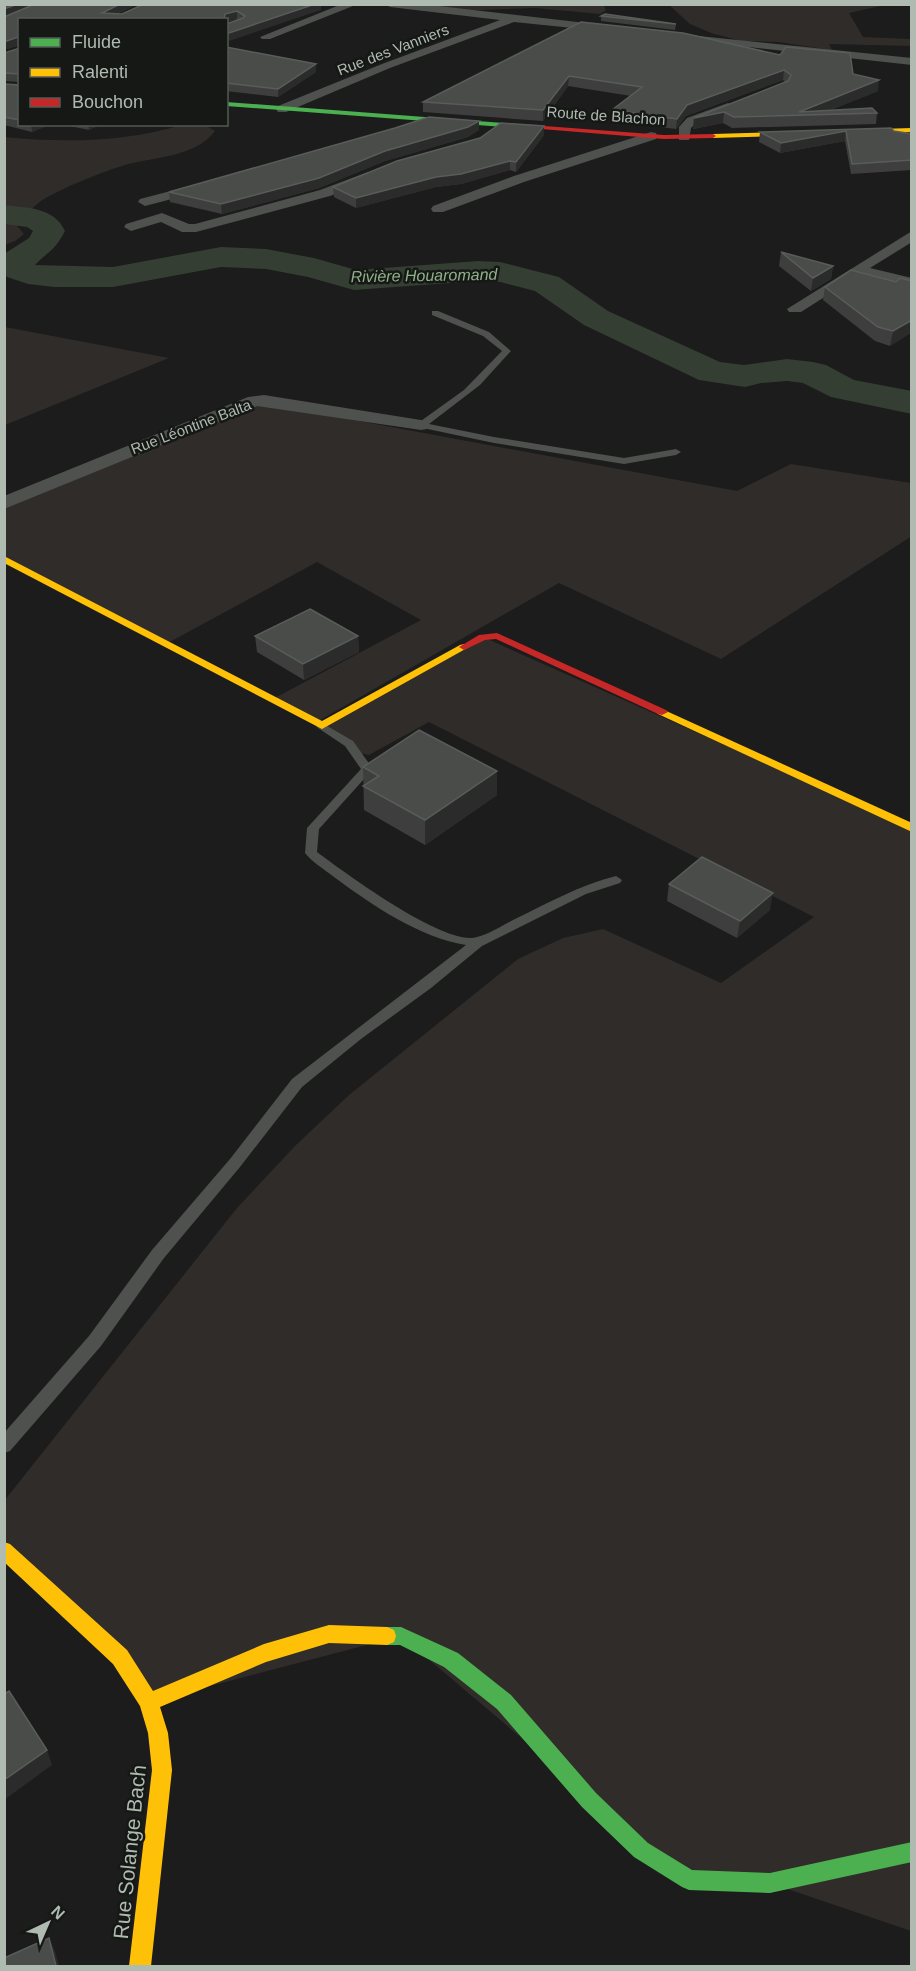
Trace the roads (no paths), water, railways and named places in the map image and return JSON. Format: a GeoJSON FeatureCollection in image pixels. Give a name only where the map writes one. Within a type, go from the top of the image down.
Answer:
{"type":"FeatureCollection","features":[{"type":"Feature","properties":{"kind":"street"},"geometry":{"type":"LineString","coordinates":[[266,37],[353,4]]}},
{"type":"Feature","properties":{"kind":"street","name":"Rue des Vanniers"},"geometry":{"type":"LineString","coordinates":[[390,4],[628,31]]}},
{"type":"Feature","properties":{"kind":"street","name":"Rue des Vanniers"},"geometry":{"type":"LineString","coordinates":[[282,109],[386,66],[513,19]]}},
{"type":"Feature","properties":{"kind":"street"},"geometry":{"type":"LineString","coordinates":[[663,35],[912,62]]}},
{"type":"Feature","properties":{"kind":"street"},"geometry":{"type":"LineString","coordinates":[[684,137],[685,128],[691,121],[744,101]]}},
{"type":"Feature","properties":{"kind":"street","name":"Route de Blachon"},"geometry":{"type":"LineString","coordinates":[[228,104],[651,136],[912,130]]}},
{"type":"Feature","properties":{"kind":"street"},"geometry":{"type":"LineString","coordinates":[[400,129],[428,120]]}},
{"type":"Feature","properties":{"kind":"street"},"geometry":{"type":"LineString","coordinates":[[482,137],[499,125]]}},
{"type":"Feature","properties":{"kind":"street"},"geometry":{"type":"LineString","coordinates":[[438,209],[519,179],[651,136]]}},
{"type":"Feature","properties":{"kind":"street"},"geometry":{"type":"LineString","coordinates":[[131,227],[162,218],[187,229],[196,228],[325,193],[381,171]]}},
{"type":"Feature","properties":{"kind":"street"},"geometry":{"type":"LineString","coordinates":[[146,202],[214,183]]}},
{"type":"Feature","properties":{"kind":"street"},"geometry":{"type":"LineString","coordinates":[[795,309],[912,235]]}},
{"type":"Feature","properties":{"kind":"street"},"geometry":{"type":"LineString","coordinates":[[857,270],[912,283]]}},
{"type":"Feature","properties":{"kind":"street","name":"Rue Léontine Balta"},"geometry":{"type":"LineString","coordinates":[[4,503],[254,401],[264,400],[421,425]]}},
{"type":"Feature","properties":{"kind":"street"},"geometry":{"type":"LineString","coordinates":[[4,559],[322,726],[483,637],[497,636],[912,828]]}},
{"type":"Feature","properties":{"kind":"street","name":"Rue Solange Bach"},"geometry":{"type":"LineString","coordinates":[[4,1550],[120,1657],[150,1701],[158,1733],[162,1770],[140,1966]]}},
{"type":"Feature","properties":{"kind":"street"},"geometry":{"type":"LineString","coordinates":[[150,1701],[264,1653],[329,1634],[401,1636],[451,1660],[504,1702],[589,1800],[641,1850],[689,1880],[770,1883],[912,1852]]}},
{"type":"Feature","properties":{"kind":"lane"},"geometry":{"type":"LineString","coordinates":[[421,425],[469,393],[489,375],[507,351],[486,334],[435,313]]}},
{"type":"Feature","properties":{"kind":"lane"},"geometry":{"type":"LineString","coordinates":[[421,425],[624,462],[676,452]]}},
{"type":"Feature","properties":{"kind":"lane"},"geometry":{"type":"LineString","coordinates":[[322,726],[339,735],[360,753],[367,769],[313,828],[311,853],[343,879],[395,909],[447,936],[477,943]]}},
{"type":"Feature","properties":{"kind":"lane"},"geometry":{"type":"LineString","coordinates":[[4,1446],[95,1341],[158,1254],[235,1163],[297,1083],[426,985],[477,943],[582,891],[616,880]]}},
{"type":"Feature","properties":{"kind":"waterway","name":"Rivière Houaromand"},"geometry":{"type":"LineString","coordinates":[[4,214],[35,219],[46,224],[49,231],[42,244],[14,263],[19,270],[28,274],[54,277],[113,277],[221,257],[266,259],[314,268],[354,280],[478,271],[500,272],[547,284],[596,318],[712,372],[745,376],[759,372],[787,370],[813,373],[828,383],[844,389],[912,403]]}}]}
